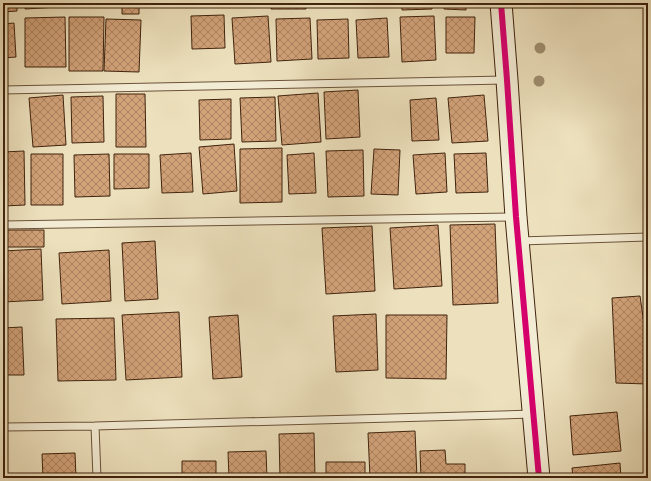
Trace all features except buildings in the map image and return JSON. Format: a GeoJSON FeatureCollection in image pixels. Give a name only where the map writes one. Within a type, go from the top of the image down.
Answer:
{"type":"FeatureCollection","features":[{"type":"Feature","properties":{"kind":"street"},"geometry":{"type":"LineString","coordinates":[[501,3],[508,80],[516,216],[539,478]]}},
{"type":"Feature","properties":{"kind":"lane"},"geometry":{"type":"LineString","coordinates":[[3,90],[508,80]]}},
{"type":"Feature","properties":{"kind":"lane"},"geometry":{"type":"LineString","coordinates":[[3,225],[516,216]]}},
{"type":"Feature","properties":{"kind":"lane"},"geometry":{"type":"LineString","coordinates":[[518,241],[648,237]]}},
{"type":"Feature","properties":{"kind":"lane"},"geometry":{"type":"LineString","coordinates":[[3,427],[95,426],[534,414]]}},
{"type":"Feature","properties":{"kind":"lane"},"geometry":{"type":"LineString","coordinates":[[95,426],[97,478]]}},
{"type":"Feature","properties":{"kind":"cycle path"},"geometry":{"type":"LineString","coordinates":[[501,3],[516,217],[539,478]]}}]}
